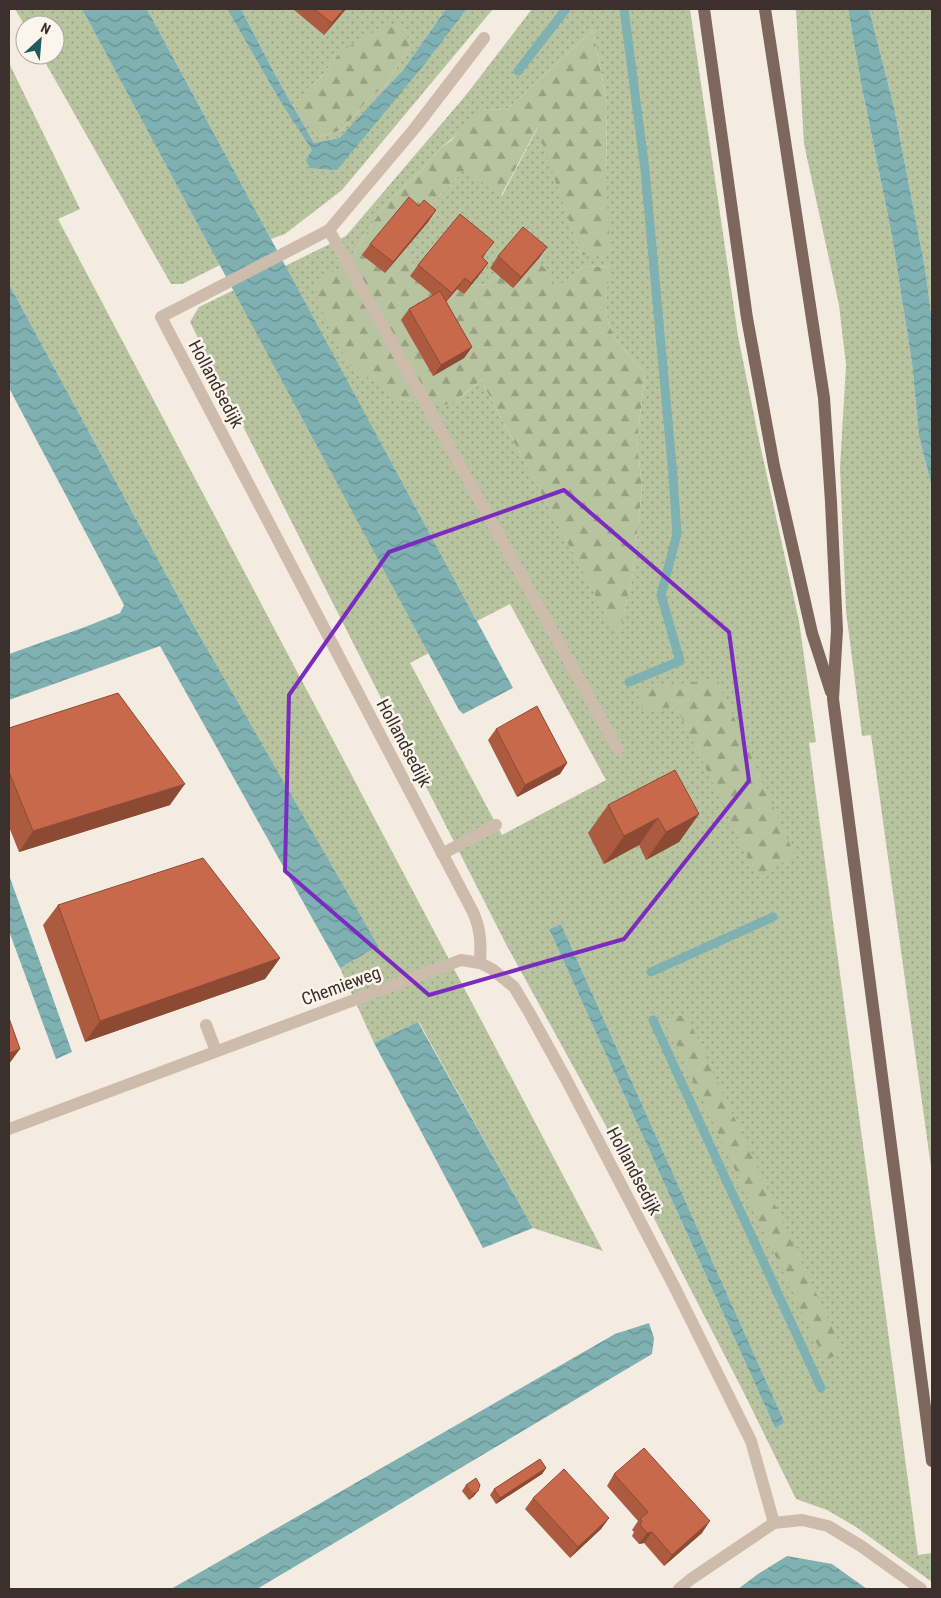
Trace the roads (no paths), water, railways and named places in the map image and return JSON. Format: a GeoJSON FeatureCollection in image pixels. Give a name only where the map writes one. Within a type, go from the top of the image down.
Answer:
{"type":"FeatureCollection","features":[{"type":"Feature","properties":{"kind":"main road"},"geometry":{"type":"LineString","coordinates":[[704,9],[747,318],[774,466],[812,633],[833,699]]}},
{"type":"Feature","properties":{"kind":"main road"},"geometry":{"type":"LineString","coordinates":[[765,9],[824,398],[831,502],[836,630],[833,699],[932,1461]]}},
{"type":"Feature","properties":{"kind":"street","name":"Hollandsedijk"},"geometry":{"type":"LineString","coordinates":[[484,38],[415,128],[329,230],[161,317],[479,925],[481,939],[480,963],[497,972],[514,988],[529,1012],[675,1288],[751,1441],[774,1523]]}},
{"type":"Feature","properties":{"kind":"street"},"geometry":{"type":"LineString","coordinates":[[329,230],[618,749]]}},
{"type":"Feature","properties":{"kind":"street"},"geometry":{"type":"LineString","coordinates":[[442,854],[496,825]]}},
{"type":"Feature","properties":{"kind":"street","name":"Chemieweg"},"geometry":{"type":"LineString","coordinates":[[9,1129],[461,960],[480,963]]}},
{"type":"Feature","properties":{"kind":"street"},"geometry":{"type":"LineString","coordinates":[[206,1024],[216,1051]]}},
{"type":"Feature","properties":{"kind":"street"},"geometry":{"type":"LineString","coordinates":[[679,1589],[774,1523],[802,1520],[828,1526],[861,1546],[921,1589]]}},
{"type":"Feature","properties":{"kind":"water"},"geometry":{"type":"Polygon","coordinates":[[[82,9],[147,9],[513,688],[463,714],[459,710],[82,9]]]}},
{"type":"Feature","properties":{"kind":"water"},"geometry":{"type":"Polygon","coordinates":[[[227,9],[241,9],[314,143],[339,138],[403,70],[446,9],[467,9],[428,60],[337,170],[310,168],[306,160],[312,150],[280,101],[227,9]]]}},
{"type":"Feature","properties":{"kind":"water"},"geometry":{"type":"Polygon","coordinates":[[[848,9],[869,9],[894,107],[925,268],[932,320],[932,488],[919,436],[912,363],[892,236],[848,9]]]}},
{"type":"Feature","properties":{"kind":"water"},"geometry":{"type":"Polygon","coordinates":[[[9,284],[194,626],[378,946],[340,968],[160,646],[9,700],[9,654],[120,613],[124,605],[9,388],[9,284]]]}},
{"type":"Feature","properties":{"kind":"water"},"geometry":{"type":"Polygon","coordinates":[[[9,875],[72,1052],[56,1059],[9,931],[9,875]]]}},
{"type":"Feature","properties":{"kind":"water"},"geometry":{"type":"Polygon","coordinates":[[[561,924],[785,1423],[775,1428],[549,929],[561,924]]]}},
{"type":"Feature","properties":{"kind":"water"},"geometry":{"type":"Polygon","coordinates":[[[418,1022],[533,1228],[483,1248],[374,1043],[418,1022]]]}},
{"type":"Feature","properties":{"kind":"water"},"geometry":{"type":"Polygon","coordinates":[[[649,1323],[654,1338],[652,1354],[257,1589],[171,1589],[615,1334],[649,1323]]]}},
{"type":"Feature","properties":{"kind":"water"},"geometry":{"type":"Polygon","coordinates":[[[787,1556],[832,1564],[867,1589],[738,1589],[787,1556]]]}},
{"type":"Feature","properties":{"kind":"waterway"},"geometry":{"type":"LineString","coordinates":[[518,71],[566,9]]}},
{"type":"Feature","properties":{"kind":"waterway"},"geometry":{"type":"LineString","coordinates":[[624,9],[645,170],[677,534],[661,595],[680,661],[629,682]]}},
{"type":"Feature","properties":{"kind":"waterway"},"geometry":{"type":"LineString","coordinates":[[651,972],[773,917]]}},
{"type":"Feature","properties":{"kind":"waterway"},"geometry":{"type":"LineString","coordinates":[[653,1020],[821,1388]]}}]}
